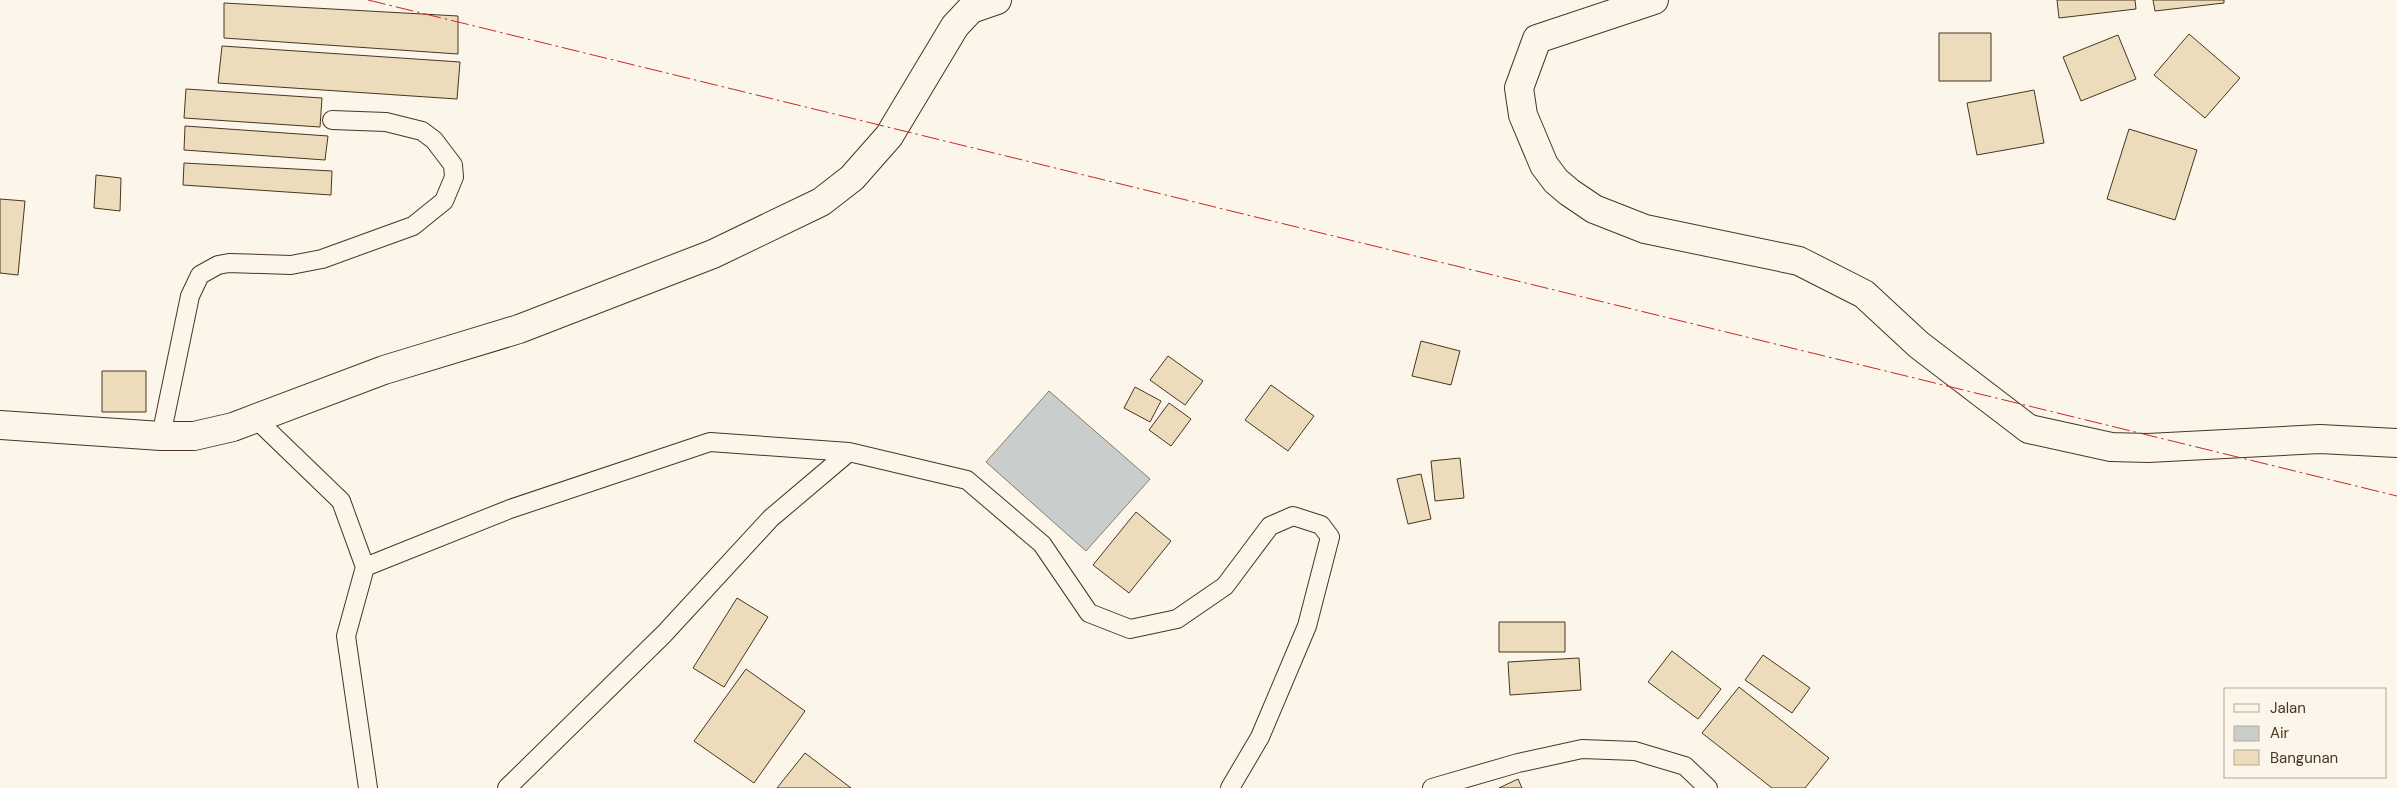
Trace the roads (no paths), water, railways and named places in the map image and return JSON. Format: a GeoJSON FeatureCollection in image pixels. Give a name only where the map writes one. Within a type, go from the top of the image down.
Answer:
{"type":"FeatureCollection","features":[{"type":"Feature","properties":{"kind":"street"},"geometry":{"type":"LineString","coordinates":[[0,425],[162,436],[194,436],[257,420],[384,370],[519,329],[713,254],[821,202],[852,178],[889,136],[955,26],[971,9],[997,0]]}},
{"type":"Feature","properties":{"kind":"street"},"geometry":{"type":"LineString","coordinates":[[1654,0],[1537,39],[1519,88],[1523,114],[1544,165],[1556,181],[1594,209],[1645,229],[1799,261],[1864,294],[1919,345],[2030,429],[2112,447],[2148,448],[2320,439],[2397,443]]}},
{"type":"Feature","properties":{"kind":"lane"},"geometry":{"type":"LineString","coordinates":[[162,436],[173,372],[190,296],[200,275],[213,267],[229,263],[291,265],[322,260],[412,226],[444,201],[454,177],[453,165],[446,153],[428,136],[406,125],[386,122],[332,120]]}},
{"type":"Feature","properties":{"kind":"lane"},"geometry":{"type":"LineString","coordinates":[[257,420],[341,501],[366,567],[346,636],[368,788]]}},
{"type":"Feature","properties":{"kind":"lane"},"geometry":{"type":"LineString","coordinates":[[366,567],[510,509],[710,442],[849,452],[967,480],[1042,544],[1089,613],[1130,629],[1177,619],[1225,586],[1270,526],[1294,516],[1321,524],[1330,537],[1307,626],[1260,738],[1230,788]]}},
{"type":"Feature","properties":{"kind":"lane"},"geometry":{"type":"LineString","coordinates":[[507,788],[664,634],[771,518],[849,452]]}},
{"type":"Feature","properties":{"kind":"lane"},"geometry":{"type":"LineString","coordinates":[[1432,788],[1518,763],[1582,749],[1635,752],[1685,766],[1708,788]]}},
{"type":"Feature","properties":{"kind":"water"},"geometry":{"type":"Polygon","coordinates":[[[1049,391],[1150,479],[1086,551],[986,462],[1049,391]]]}}]}
